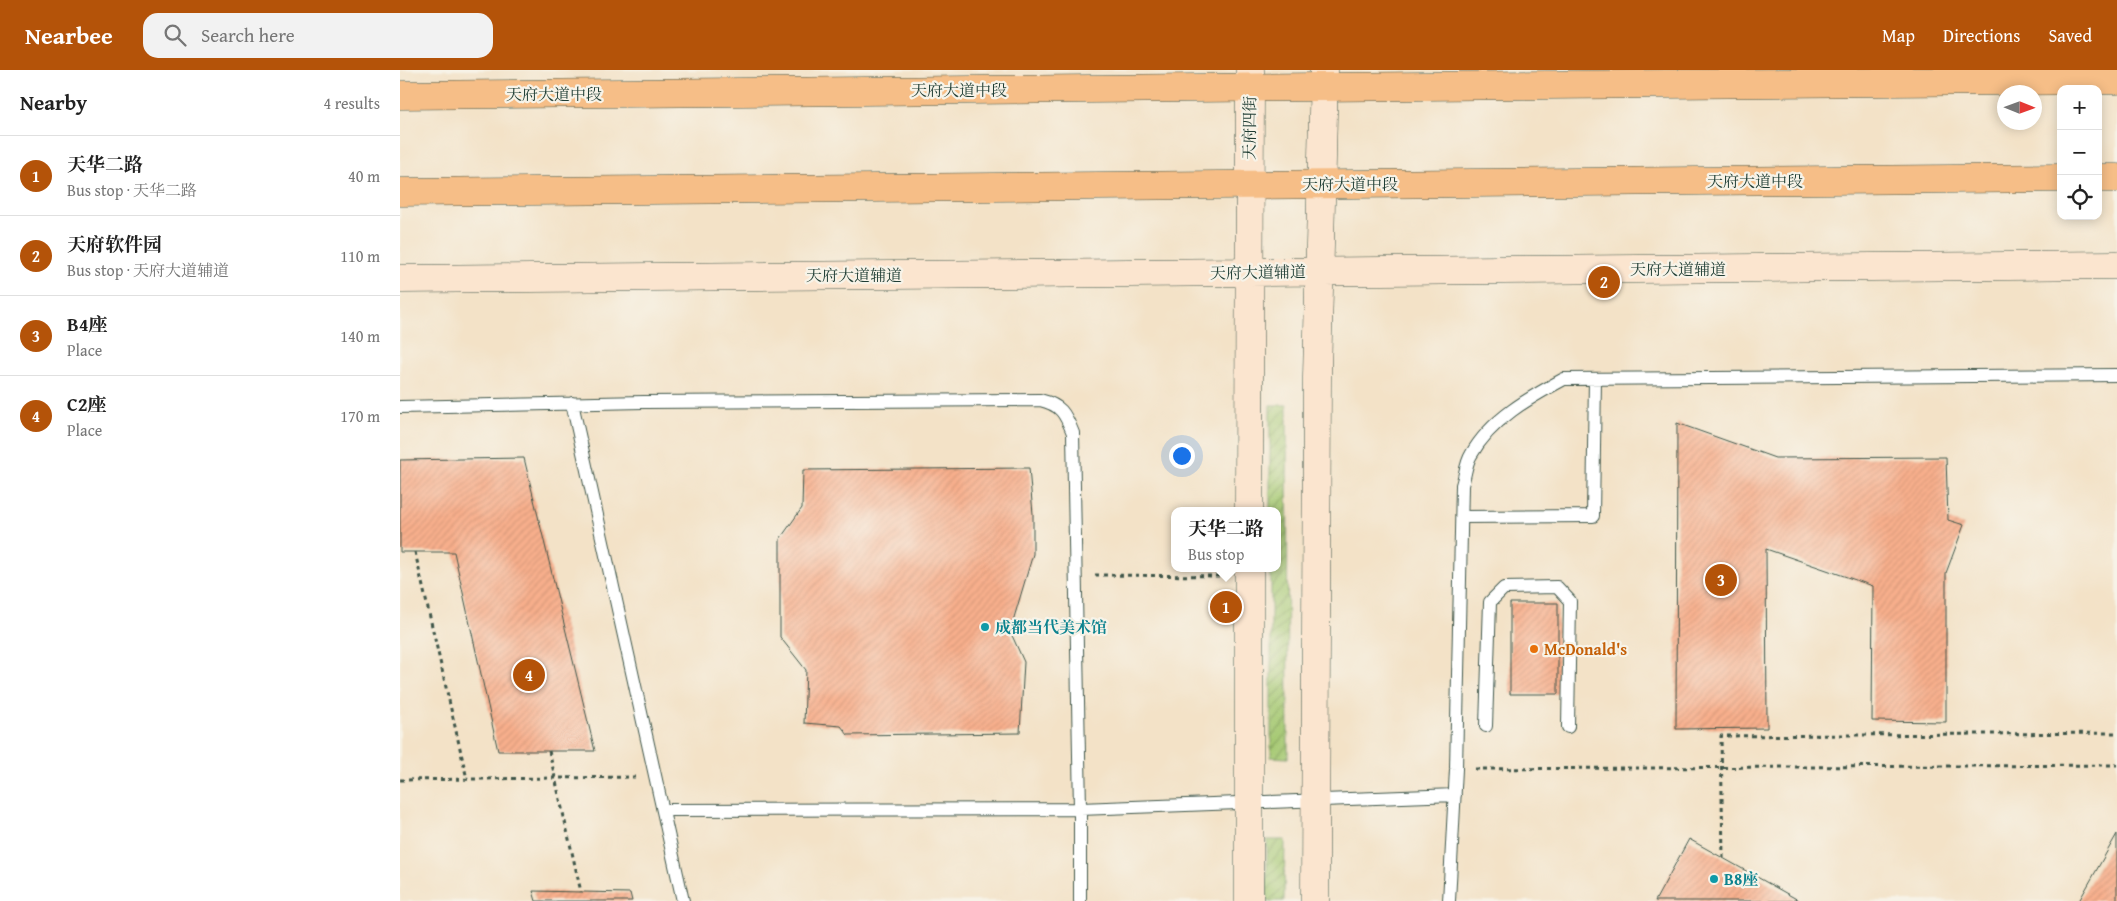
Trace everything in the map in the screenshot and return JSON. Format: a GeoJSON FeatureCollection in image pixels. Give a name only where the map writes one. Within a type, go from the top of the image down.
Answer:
{"type":"FeatureCollection","features":[{"type":"Feature","properties":{"kind":"main road","name":"天府大道中段"},"geometry":{"type":"LineString","coordinates":[[400,95],[1250,79],[2117,80]]}},
{"type":"Feature","properties":{"kind":"main road","name":"天府大道中段"},"geometry":{"type":"LineString","coordinates":[[400,192],[2057,178]]}},
{"type":"Feature","properties":{"kind":"main road"},"geometry":{"type":"LineString","coordinates":[[2102,178],[2117,178]]}},
{"type":"Feature","properties":{"kind":"street","name":"天府四街"},"geometry":{"type":"LineString","coordinates":[[1249,507],[1248,272],[1250,79]]}},
{"type":"Feature","properties":{"kind":"street"},"geometry":{"type":"LineString","coordinates":[[1316,901],[1317,387],[1324,79]]}},
{"type":"Feature","properties":{"kind":"street","name":"天府大道辅道"},"geometry":{"type":"LineString","coordinates":[[400,279],[2117,265]]}},
{"type":"Feature","properties":{"kind":"street"},"geometry":{"type":"LineString","coordinates":[[1249,572],[1249,901]]}},
{"type":"Feature","properties":{"kind":"lane"},"geometry":{"type":"LineString","coordinates":[[1449,901],[1456,769],[1462,485],[1470,456],[1503,417],[1532,396],[1564,379],[2117,375]]}},
{"type":"Feature","properties":{"kind":"lane"},"geometry":{"type":"LineString","coordinates":[[1462,518],[1593,516],[1595,379]]}},
{"type":"Feature","properties":{"kind":"lane"},"geometry":{"type":"LineString","coordinates":[[400,407],[572,403],[1040,400],[1054,404],[1067,416],[1072,433],[1080,809],[1080,901]]}},
{"type":"Feature","properties":{"kind":"lane"},"geometry":{"type":"LineString","coordinates":[[572,403],[683,901]]}},
{"type":"Feature","properties":{"kind":"lane"},"geometry":{"type":"LineString","coordinates":[[1486,726],[1490,602],[1504,588],[1557,587],[1570,601],[1568,727]]}},
{"type":"Feature","properties":{"kind":"lane"},"geometry":{"type":"LineString","coordinates":[[662,810],[1080,809],[1455,795]]}},
{"type":"Feature","properties":{"kind":"path"},"geometry":{"type":"LineString","coordinates":[[415,552],[467,779]]}},
{"type":"Feature","properties":{"kind":"path"},"geometry":{"type":"LineString","coordinates":[[1075,575],[1249,572]]}},
{"type":"Feature","properties":{"kind":"path"},"geometry":{"type":"LineString","coordinates":[[1723,858],[1721,736],[2117,733]]}},
{"type":"Feature","properties":{"kind":"path"},"geometry":{"type":"LineString","coordinates":[[549,751],[581,892]]}},
{"type":"Feature","properties":{"kind":"path"},"geometry":{"type":"LineString","coordinates":[[1456,769],[2117,765]]}},
{"type":"Feature","properties":{"kind":"path"},"geometry":{"type":"LineString","coordinates":[[400,780],[655,777]]}},
{"type":"Feature","properties":{"kind":"green space"},"geometry":{"type":"Polygon","coordinates":[[[1270,405],[1287,405],[1288,758],[1271,757],[1271,572],[1281,572],[1281,507],[1270,507],[1270,405]]]}},
{"type":"Feature","properties":{"kind":"green space"},"geometry":{"type":"Polygon","coordinates":[[[1267,840],[1285,840],[1284,901],[1267,901],[1267,840]]]}},
{"type":"Feature","properties":{"kind":"building"},"geometry":{"type":"Polygon","coordinates":[[[1677,423],[1775,458],[1946,457],[1948,520],[1964,525],[1946,573],[1946,722],[1872,721],[1873,586],[1766,549],[1767,728],[1676,729],[1677,423]]]}},
{"type":"Feature","properties":{"kind":"building"},"geometry":{"type":"Polygon","coordinates":[[[524,458],[595,751],[498,751],[454,552],[400,552],[400,460],[524,458]]]}},
{"type":"Feature","properties":{"kind":"building"},"geometry":{"type":"Polygon","coordinates":[[[1029,468],[1033,514],[1033,554],[1010,631],[1024,662],[1020,733],[848,735],[841,726],[804,723],[806,670],[780,637],[780,539],[802,508],[803,470],[1029,468]]]}},
{"type":"Feature","properties":{"kind":"building","name":"McDonald's"},"geometry":{"type":"Polygon","coordinates":[[[1510,603],[1558,603],[1558,694],[1510,694],[1510,603]]]}},
{"type":"Feature","properties":{"kind":"building"},"geometry":{"type":"Polygon","coordinates":[[[2117,834],[2117,901],[2079,901],[2117,834]]]}},
{"type":"Feature","properties":{"kind":"building","name":"B8座"},"geometry":{"type":"Polygon","coordinates":[[[1689,839],[1723,858],[1800,901],[1655,901],[1689,839]]]}},
{"type":"Feature","properties":{"kind":"building"},"geometry":{"type":"Polygon","coordinates":[[[533,891],[630,893],[632,901],[536,901],[533,891]]]}},
{"type":"Feature","properties":{"kind":"place","name":"天府软件园"},"geometry":{"type":"Point","coordinates":[1604,282]}},
{"type":"Feature","properties":{"kind":"place","name":"B4座"},"geometry":{"type":"Point","coordinates":[1721,580]}},
{"type":"Feature","properties":{"kind":"place","name":"天华二路"},"geometry":{"type":"Point","coordinates":[1226,607]}},
{"type":"Feature","properties":{"kind":"place","name":"成都当代美术馆"},"geometry":{"type":"Point","coordinates":[985,627]}},
{"type":"Feature","properties":{"kind":"place","name":"McDonald's"},"geometry":{"type":"Point","coordinates":[1534,649]}},
{"type":"Feature","properties":{"kind":"place","name":"C2座"},"geometry":{"type":"Point","coordinates":[529,675]}},
{"type":"Feature","properties":{"kind":"place","name":"B8座"},"geometry":{"type":"Point","coordinates":[1714,879]}}]}
